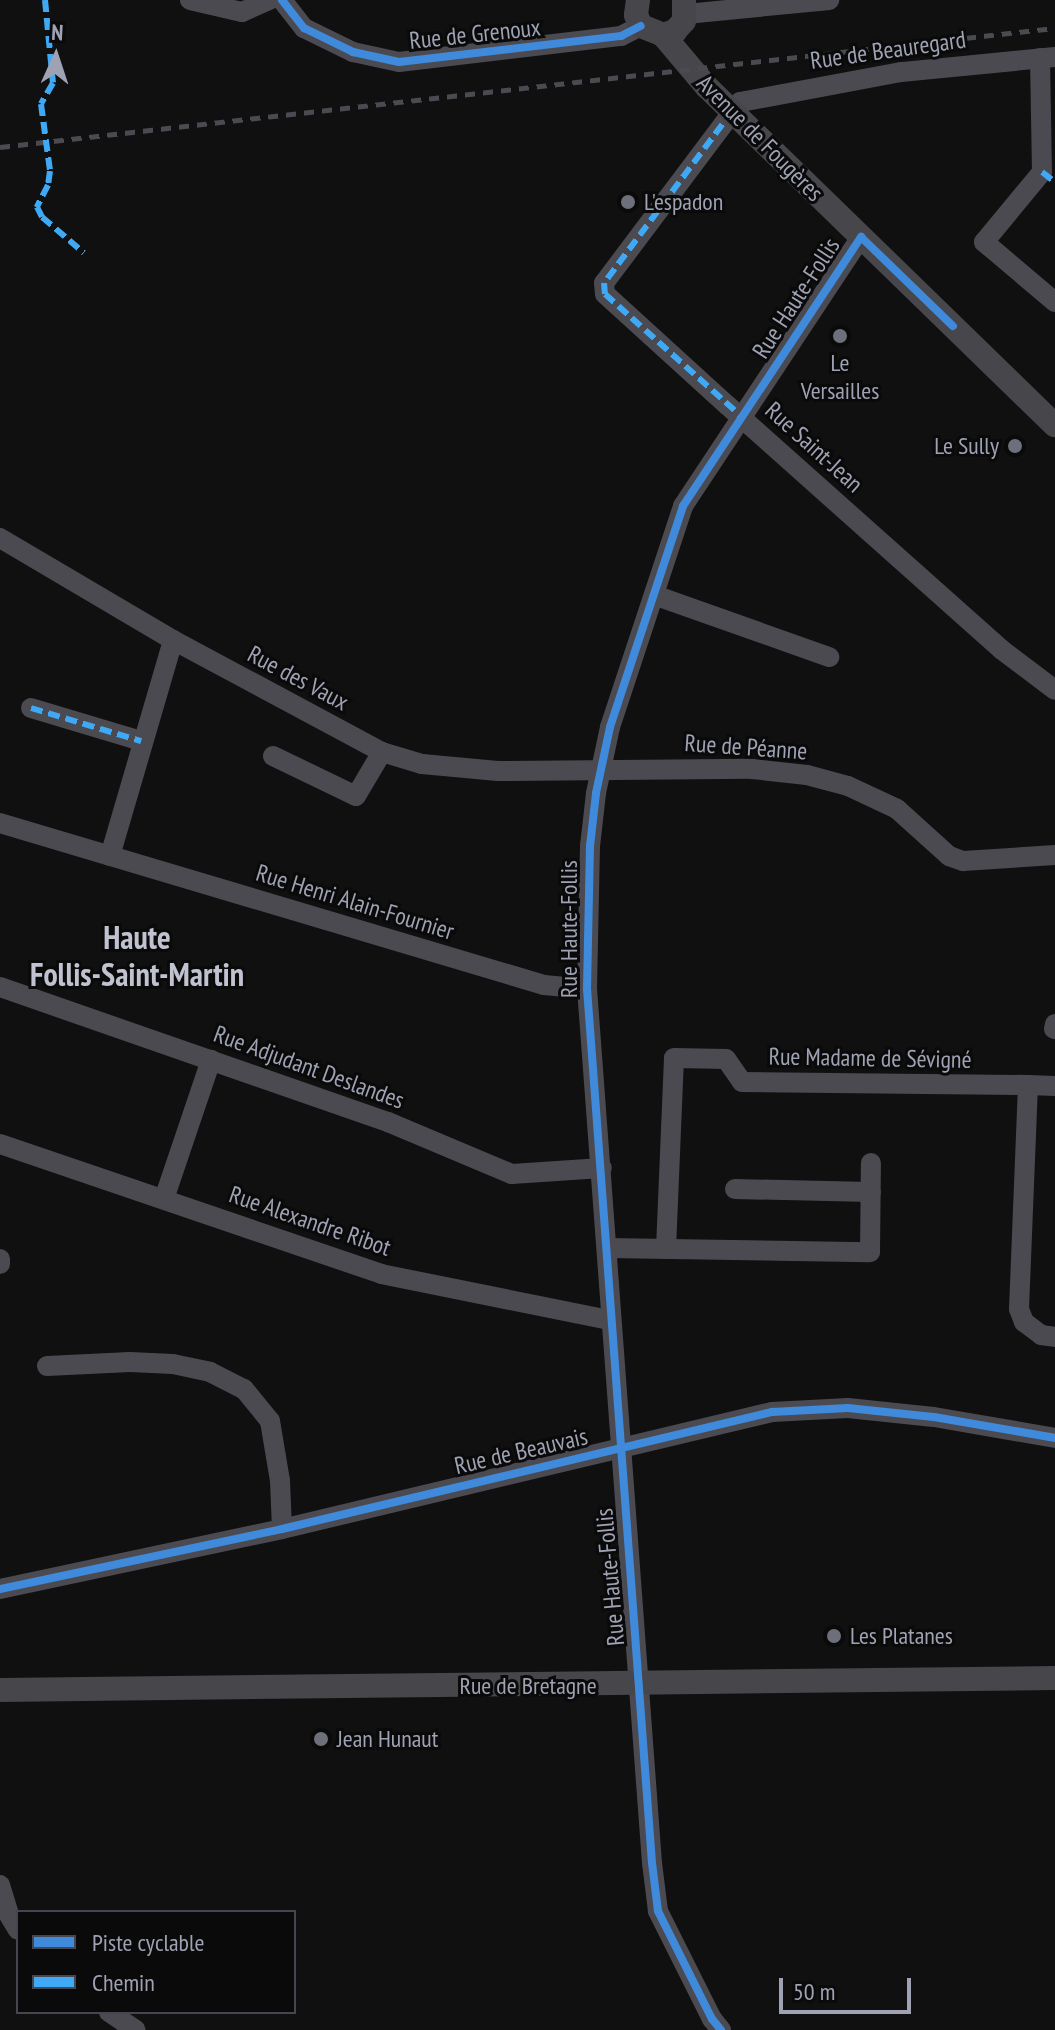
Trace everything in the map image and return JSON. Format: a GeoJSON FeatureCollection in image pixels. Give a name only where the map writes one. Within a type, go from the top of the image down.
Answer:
{"type":"FeatureCollection","features":[{"type":"Feature","properties":{"kind":"main road"},"geometry":{"type":"LineString","coordinates":[[642,13],[675,31],[685,7]]}},
{"type":"Feature","properties":{"kind":"main road","name":"Avenue de Fougères"},"geometry":{"type":"LineString","coordinates":[[642,13],[707,87],[1055,425]]}},
{"type":"Feature","properties":{"kind":"main road","name":"Rue de Bretagne"},"geometry":{"type":"LineString","coordinates":[[0,1690],[1055,1678]]}},
{"type":"Feature","properties":{"kind":"street"},"geometry":{"type":"LineString","coordinates":[[190,0],[242,12],[269,0]]}},
{"type":"Feature","properties":{"kind":"street","name":"Rue de Grenoux"},"geometry":{"type":"LineString","coordinates":[[282,0],[304,28],[353,52],[399,62],[621,36],[642,13]]}},
{"type":"Feature","properties":{"kind":"street"},"geometry":{"type":"LineString","coordinates":[[685,7],[829,0]]}},
{"type":"Feature","properties":{"kind":"street"},"geometry":{"type":"LineString","coordinates":[[1047,57],[1042,172],[984,242],[1055,302]]}},
{"type":"Feature","properties":{"kind":"street","name":"Rue de Beauregard"},"geometry":{"type":"LineString","coordinates":[[733,110],[740,102],[901,72],[1047,57]]}},
{"type":"Feature","properties":{"kind":"street","name":"Rue Saint-Jean"},"geometry":{"type":"LineString","coordinates":[[733,110],[604,283],[605,294],[1002,650],[1055,690]]}},
{"type":"Feature","properties":{"kind":"street","name":"Rue Haute-Follis"},"geometry":{"type":"LineString","coordinates":[[721,2030],[658,1911],[619,1448],[602,1168],[587,989],[590,846],[610,727],[683,506],[861,237]]}},
{"type":"Feature","properties":{"kind":"street","name":"Rue des Vaux"},"geometry":{"type":"LineString","coordinates":[[0,538],[173,640],[382,752],[422,764],[498,771],[601,771]]}},
{"type":"Feature","properties":{"kind":"street"},"geometry":{"type":"LineString","coordinates":[[654,595],[829,657]]}},
{"type":"Feature","properties":{"kind":"street"},"geometry":{"type":"LineString","coordinates":[[110,856],[141,741],[173,640]]}},
{"type":"Feature","properties":{"kind":"street"},"geometry":{"type":"LineString","coordinates":[[31,708],[141,741]]}},
{"type":"Feature","properties":{"kind":"street"},"geometry":{"type":"LineString","coordinates":[[273,756],[356,796],[382,752]]}},
{"type":"Feature","properties":{"kind":"street","name":"Rue de Péanne"},"geometry":{"type":"LineString","coordinates":[[601,771],[614,768],[752,769],[807,775],[848,786],[897,809],[949,856],[963,861],[1055,855]]}},
{"type":"Feature","properties":{"kind":"street","name":"Rue Henri Alain-Fournier"},"geometry":{"type":"LineString","coordinates":[[0,823],[544,985],[587,989]]}},
{"type":"Feature","properties":{"kind":"street","name":"Rue Adjudant Deslandes"},"geometry":{"type":"LineString","coordinates":[[0,987],[388,1122],[512,1174],[602,1168]]}},
{"type":"Feature","properties":{"kind":"street","name":"Rue Madame de Sévigné"},"geometry":{"type":"LineString","coordinates":[[666,1249],[674,1058],[726,1059],[742,1082],[1055,1086]]}},
{"type":"Feature","properties":{"kind":"street"},"geometry":{"type":"LineString","coordinates":[[164,1199],[211,1060]]}},
{"type":"Feature","properties":{"kind":"street"},"geometry":{"type":"LineString","coordinates":[[1028,1085],[1019,1309],[1024,1322],[1032,1329],[1041,1335],[1055,1337]]}},
{"type":"Feature","properties":{"kind":"street","name":"Rue Alexandre Ribot"},"geometry":{"type":"LineString","coordinates":[[0,1144],[381,1274],[610,1320]]}},
{"type":"Feature","properties":{"kind":"street"},"geometry":{"type":"LineString","coordinates":[[607,1248],[870,1252],[871,1163]]}},
{"type":"Feature","properties":{"kind":"street"},"geometry":{"type":"LineString","coordinates":[[735,1189],[871,1192]]}},
{"type":"Feature","properties":{"kind":"street"},"geometry":{"type":"LineString","coordinates":[[47,1366],[130,1362],[173,1364],[210,1372],[244,1389],[270,1421],[280,1481],[282,1529]]}},
{"type":"Feature","properties":{"kind":"street","name":"Rue de Beauvais"},"geometry":{"type":"LineString","coordinates":[[0,1589],[282,1529],[772,1412],[848,1408],[934,1417],[1055,1438]]}},
{"type":"Feature","properties":{"kind":"street"},"geometry":{"type":"LineString","coordinates":[[0,1885],[9,1921]]}},
{"type":"Feature","properties":{"kind":"street"},"geometry":{"type":"LineString","coordinates":[[112,2014],[136,2030]]}},
{"type":"Feature","properties":{"kind":"railway"},"geometry":{"type":"LineString","coordinates":[[0,147],[1055,28]]}},
{"type":"Feature","properties":{"kind":"marked path"},"geometry":{"type":"LineString","coordinates":[[45,0],[53,83],[41,104],[50,171],[48,185],[37,207],[42,217],[84,253]]}},
{"type":"Feature","properties":{"kind":"marked path"},"geometry":{"type":"LineString","coordinates":[[733,110],[604,283],[605,294],[742,417]]}},
{"type":"Feature","properties":{"kind":"marked path"},"geometry":{"type":"LineString","coordinates":[[1042,172],[1055,182]]}},
{"type":"Feature","properties":{"kind":"marked path"},"geometry":{"type":"LineString","coordinates":[[31,708],[141,741]]}},
{"type":"Feature","properties":{"kind":"cycle path"},"geometry":{"type":"LineString","coordinates":[[282,0],[304,28],[353,52],[399,62],[621,36],[641,26]]}},
{"type":"Feature","properties":{"kind":"cycle path"},"geometry":{"type":"LineString","coordinates":[[721,2030],[712,2019],[658,1911],[652,1863],[587,989],[590,846],[596,793],[610,727],[683,506],[861,237],[953,326]]}},
{"type":"Feature","properties":{"kind":"cycle path"},"geometry":{"type":"LineString","coordinates":[[0,1589],[282,1529],[772,1412],[848,1408],[934,1417],[1055,1438]]}},
{"type":"Feature","properties":{"kind":"place","name":"L'espadon"},"geometry":{"type":"Point","coordinates":[628,202]}},
{"type":"Feature","properties":{"kind":"place","name":"Le Versailles"},"geometry":{"type":"Point","coordinates":[840,336]}},
{"type":"Feature","properties":{"kind":"place","name":"Le Sully"},"geometry":{"type":"Point","coordinates":[1015,446]}},
{"type":"Feature","properties":{"kind":"place","name":"Les Platanes"},"geometry":{"type":"Point","coordinates":[834,1636]}},
{"type":"Feature","properties":{"kind":"place","name":"Jean Hunaut"},"geometry":{"type":"Point","coordinates":[321,1739]}},
{"type":"Feature","properties":{"kind":"district","name":"Haute Follis-Saint-Martin"},"geometry":{"type":"Point","coordinates":[137,956]}}]}
